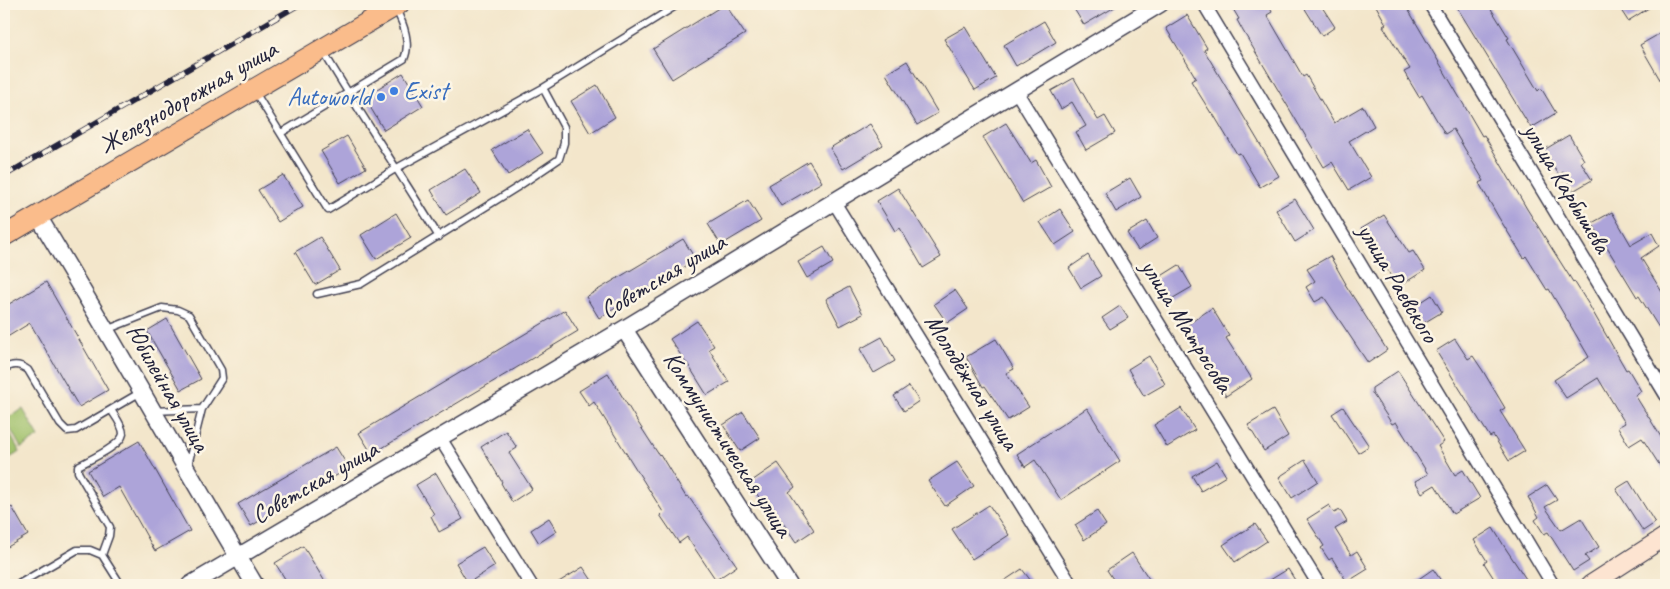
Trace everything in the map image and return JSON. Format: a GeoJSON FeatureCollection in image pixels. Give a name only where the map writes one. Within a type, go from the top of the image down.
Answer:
{"type":"FeatureCollection","features":[{"type":"Feature","properties":{"kind":"main road","name":"Железнодорожная улица"},"geometry":{"type":"LineString","coordinates":[[4,236],[396,5]]}},
{"type":"Feature","properties":{"kind":"main road"},"geometry":{"type":"LineString","coordinates":[[1590,585],[1666,536]]}},
{"type":"Feature","properties":{"kind":"street","name":"Советская улица"},"geometry":{"type":"LineString","coordinates":[[190,585],[624,329],[1160,4]]}},
{"type":"Feature","properties":{"kind":"street","name":"улица Раевского"},"geometry":{"type":"LineString","coordinates":[[1204,4],[1553,585]]}},
{"type":"Feature","properties":{"kind":"street","name":"улица Карбышева"},"geometry":{"type":"LineString","coordinates":[[1430,4],[1666,395]]}},
{"type":"Feature","properties":{"kind":"street","name":"улица Матросова"},"geometry":{"type":"LineString","coordinates":[[1016,91],[1320,585]]}},
{"type":"Feature","properties":{"kind":"street","name":"Молодёжная улица"},"geometry":{"type":"LineString","coordinates":[[834,202],[1071,585]]}},
{"type":"Feature","properties":{"kind":"street","name":"Юбилейная улица"},"geometry":{"type":"LineString","coordinates":[[38,216],[255,585]]}},
{"type":"Feature","properties":{"kind":"street","name":"Коммунистическая улица"},"geometry":{"type":"LineString","coordinates":[[624,329],[789,585]]}},
{"type":"Feature","properties":{"kind":"street"},"geometry":{"type":"LineString","coordinates":[[440,438],[530,585]]}},
{"type":"Feature","properties":{"kind":"lane"},"geometry":{"type":"LineString","coordinates":[[253,89],[328,210],[397,168],[543,88],[679,4]]}},
{"type":"Feature","properties":{"kind":"lane"},"geometry":{"type":"LineString","coordinates":[[281,133],[404,59],[408,50],[396,5]]}},
{"type":"Feature","properties":{"kind":"lane"},"geometry":{"type":"LineString","coordinates":[[321,49],[439,237]]}},
{"type":"Feature","properties":{"kind":"lane"},"geometry":{"type":"LineString","coordinates":[[317,294],[361,284],[439,237],[558,159],[564,143],[564,127],[543,88]]}},
{"type":"Feature","properties":{"kind":"lane"},"geometry":{"type":"LineString","coordinates":[[106,330],[162,308],[178,310],[189,315],[221,370],[222,378],[202,408],[187,471]]}},
{"type":"Feature","properties":{"kind":"lane"},"geometry":{"type":"LineString","coordinates":[[4,368],[10,365],[21,365],[28,370],[60,424],[68,431],[76,430],[141,392]]}},
{"type":"Feature","properties":{"kind":"lane"},"geometry":{"type":"LineString","coordinates":[[152,411],[202,408]]}},
{"type":"Feature","properties":{"kind":"lane"},"geometry":{"type":"LineString","coordinates":[[102,555],[109,536],[110,526],[78,472],[78,466],[118,443],[123,436],[122,428],[111,410]]}},
{"type":"Feature","properties":{"kind":"lane"},"geometry":{"type":"LineString","coordinates":[[16,585],[77,550],[90,550],[102,555],[121,585]]}},
{"type":"Feature","properties":{"kind":"green space"},"geometry":{"type":"Polygon","coordinates":[[[23,409],[39,437],[21,448],[5,419],[23,409]]]}},
{"type":"Feature","properties":{"kind":"green space"},"geometry":{"type":"Polygon","coordinates":[[[4,423],[20,452],[4,461],[4,423]]]}},
{"type":"Feature","properties":{"kind":"building"},"geometry":{"type":"Polygon","coordinates":[[[725,4],[745,34],[672,79],[653,49],[725,4]]]}},
{"type":"Feature","properties":{"kind":"building"},"geometry":{"type":"Polygon","coordinates":[[[1071,4],[1120,4],[1084,25],[1071,4]]]}},
{"type":"Feature","properties":{"kind":"building"},"geometry":{"type":"Polygon","coordinates":[[[1230,4],[1268,4],[1272,12],[1267,15],[1303,77],[1306,75],[1334,123],[1363,106],[1374,126],[1349,141],[1371,177],[1349,190],[1332,162],[1324,167],[1243,31],[1237,20],[1239,19],[1230,4]]]}},
{"type":"Feature","properties":{"kind":"building"},"geometry":{"type":"Polygon","coordinates":[[[1302,4],[1320,4],[1335,27],[1322,36],[1302,4]]]}},
{"type":"Feature","properties":{"kind":"building"},"geometry":{"type":"Polygon","coordinates":[[[1375,4],[1405,4],[1482,136],[1484,135],[1527,209],[1574,281],[1626,370],[1628,369],[1641,391],[1635,395],[1666,445],[1666,475],[1642,438],[1629,446],[1618,427],[1625,423],[1598,378],[1566,398],[1554,380],[1589,357],[1549,289],[1547,290],[1526,256],[1524,258],[1499,218],[1479,183],[1484,181],[1453,129],[1445,134],[1422,95],[1419,97],[1404,72],[1410,69],[1383,26],[1386,24],[1375,4]]]}},
{"type":"Feature","properties":{"kind":"building"},"geometry":{"type":"Polygon","coordinates":[[[1455,4],[1488,4],[1538,91],[1541,88],[1556,113],[1531,128],[1455,4]]]}},
{"type":"Feature","properties":{"kind":"building"},"geometry":{"type":"Polygon","coordinates":[[[1617,4],[1655,4],[1628,21],[1617,4]]]}},
{"type":"Feature","properties":{"kind":"building"},"geometry":{"type":"Polygon","coordinates":[[[1187,15],[1207,48],[1204,50],[1279,176],[1260,187],[1240,153],[1237,154],[1191,81],[1196,78],[1166,28],[1187,15]]]}},
{"type":"Feature","properties":{"kind":"building"},"geometry":{"type":"Polygon","coordinates":[[[1044,21],[1056,42],[1016,66],[1004,45],[1044,21]]]}},
{"type":"Feature","properties":{"kind":"building"},"geometry":{"type":"Polygon","coordinates":[[[965,27],[996,78],[975,90],[944,39],[965,27]]]}},
{"type":"Feature","properties":{"kind":"building"},"geometry":{"type":"Polygon","coordinates":[[[1666,30],[1666,90],[1640,45],[1666,30]]]}},
{"type":"Feature","properties":{"kind":"building"},"geometry":{"type":"Polygon","coordinates":[[[907,61],[938,113],[917,125],[886,74],[907,61]]]}},
{"type":"Feature","properties":{"kind":"building"},"geometry":{"type":"Polygon","coordinates":[[[403,73],[423,106],[384,130],[364,97],[403,73]]]}},
{"type":"Feature","properties":{"kind":"building"},"geometry":{"type":"Polygon","coordinates":[[[1074,78],[1098,120],[1105,116],[1115,133],[1086,150],[1076,132],[1086,126],[1072,102],[1061,109],[1051,91],[1074,78]]]}},
{"type":"Feature","properties":{"kind":"building"},"geometry":{"type":"Polygon","coordinates":[[[597,85],[615,117],[590,133],[571,101],[597,85]]]}},
{"type":"Feature","properties":{"kind":"building"},"geometry":{"type":"Polygon","coordinates":[[[1006,123],[1031,163],[1036,160],[1051,187],[1023,203],[983,137],[1006,123]]]}},
{"type":"Feature","properties":{"kind":"building"},"geometry":{"type":"Polygon","coordinates":[[[870,124],[883,145],[843,169],[830,148],[870,124]]]}},
{"type":"Feature","properties":{"kind":"building"},"geometry":{"type":"Polygon","coordinates":[[[527,129],[543,153],[508,175],[492,150],[527,129]]]}},
{"type":"Feature","properties":{"kind":"building"},"geometry":{"type":"Polygon","coordinates":[[[1569,135],[1584,160],[1581,162],[1592,180],[1573,191],[1563,172],[1559,175],[1544,150],[1569,135]]]}},
{"type":"Feature","properties":{"kind":"building"},"geometry":{"type":"Polygon","coordinates":[[[347,136],[366,168],[340,183],[321,151],[347,136]]]}},
{"type":"Feature","properties":{"kind":"building"},"geometry":{"type":"Polygon","coordinates":[[[809,161],[822,182],[781,206],[769,185],[809,161]]]}},
{"type":"Feature","properties":{"kind":"building"},"geometry":{"type":"Polygon","coordinates":[[[465,169],[481,193],[446,215],[431,190],[465,169]]]}},
{"type":"Feature","properties":{"kind":"building"},"geometry":{"type":"Polygon","coordinates":[[[283,175],[303,207],[278,222],[258,190],[283,175]]]}},
{"type":"Feature","properties":{"kind":"building"},"geometry":{"type":"Polygon","coordinates":[[[1130,178],[1141,197],[1116,212],[1105,193],[1130,178]]]}},
{"type":"Feature","properties":{"kind":"building"},"geometry":{"type":"Polygon","coordinates":[[[898,188],[941,257],[923,268],[900,228],[895,231],[877,201],[898,188]]]}},
{"type":"Feature","properties":{"kind":"building"},"geometry":{"type":"Polygon","coordinates":[[[1295,199],[1314,230],[1295,242],[1276,210],[1295,199]]]}},
{"type":"Feature","properties":{"kind":"building"},"geometry":{"type":"Polygon","coordinates":[[[748,200],[761,221],[721,245],[708,224],[748,200]]]}},
{"type":"Feature","properties":{"kind":"building"},"geometry":{"type":"Polygon","coordinates":[[[1060,209],[1075,232],[1055,245],[1040,222],[1060,209]]]}},
{"type":"Feature","properties":{"kind":"building"},"geometry":{"type":"Polygon","coordinates":[[[1612,212],[1631,245],[1652,233],[1659,246],[1641,258],[1662,292],[1666,289],[1666,339],[1639,296],[1637,297],[1592,223],[1612,212]]]}},
{"type":"Feature","properties":{"kind":"building"},"geometry":{"type":"Polygon","coordinates":[[[396,213],[411,238],[376,259],[361,235],[396,213]]]}},
{"type":"Feature","properties":{"kind":"building"},"geometry":{"type":"Polygon","coordinates":[[[1384,215],[1409,253],[1413,251],[1425,270],[1398,287],[1361,229],[1384,215]]]}},
{"type":"Feature","properties":{"kind":"building"},"geometry":{"type":"Polygon","coordinates":[[[1147,221],[1157,238],[1138,250],[1127,233],[1147,221]]]}},
{"type":"Feature","properties":{"kind":"building"},"geometry":{"type":"Polygon","coordinates":[[[320,237],[340,270],[315,285],[295,252],[320,237]]]}},
{"type":"Feature","properties":{"kind":"building"},"geometry":{"type":"Polygon","coordinates":[[[683,239],[696,260],[599,318],[586,297],[683,239]]]}},
{"type":"Feature","properties":{"kind":"building"},"geometry":{"type":"Polygon","coordinates":[[[824,247],[833,263],[807,278],[798,262],[824,247]]]}},
{"type":"Feature","properties":{"kind":"building"},"geometry":{"type":"Polygon","coordinates":[[[1088,255],[1101,276],[1081,288],[1069,268],[1088,255]]]}},
{"type":"Feature","properties":{"kind":"building"},"geometry":{"type":"Polygon","coordinates":[[[1330,256],[1345,284],[1387,350],[1368,363],[1324,297],[1315,302],[1306,287],[1315,281],[1307,269],[1330,256]]]}},
{"type":"Feature","properties":{"kind":"building"},"geometry":{"type":"Polygon","coordinates":[[[1179,265],[1192,287],[1168,301],[1155,280],[1179,265]]]}},
{"type":"Feature","properties":{"kind":"building"},"geometry":{"type":"Polygon","coordinates":[[[46,282],[108,390],[79,407],[30,323],[4,339],[4,307],[46,282]]]}},
{"type":"Feature","properties":{"kind":"building"},"geometry":{"type":"Polygon","coordinates":[[[849,287],[863,314],[840,326],[826,299],[849,287]]]}},
{"type":"Feature","properties":{"kind":"building"},"geometry":{"type":"Polygon","coordinates":[[[955,290],[968,309],[947,323],[934,304],[955,290]]]}},
{"type":"Feature","properties":{"kind":"building"},"geometry":{"type":"Polygon","coordinates":[[[1432,295],[1442,312],[1422,324],[1412,308],[1432,295]]]}},
{"type":"Feature","properties":{"kind":"building"},"geometry":{"type":"Polygon","coordinates":[[[1120,306],[1128,318],[1110,329],[1102,318],[1120,306]]]}},
{"type":"Feature","properties":{"kind":"building"},"geometry":{"type":"Polygon","coordinates":[[[1212,308],[1229,336],[1226,338],[1252,379],[1226,396],[1184,327],[1212,308]]]}},
{"type":"Feature","properties":{"kind":"building"},"geometry":{"type":"Polygon","coordinates":[[[565,310],[578,331],[372,454],[359,433],[565,310]]]}},
{"type":"Feature","properties":{"kind":"building"},"geometry":{"type":"Polygon","coordinates":[[[167,319],[201,379],[181,390],[147,331],[167,319]]]}},
{"type":"Feature","properties":{"kind":"building"},"geometry":{"type":"Polygon","coordinates":[[[697,321],[714,346],[709,349],[729,382],[707,395],[670,339],[697,321]]]}},
{"type":"Feature","properties":{"kind":"building"},"geometry":{"type":"Polygon","coordinates":[[[882,337],[895,361],[874,373],[860,349],[882,337]]]}},
{"type":"Feature","properties":{"kind":"building"},"geometry":{"type":"Polygon","coordinates":[[[996,339],[1014,369],[1006,373],[1029,407],[1008,420],[985,386],[983,387],[966,357],[996,339]]]}},
{"type":"Feature","properties":{"kind":"building"},"geometry":{"type":"Polygon","coordinates":[[[1455,339],[1468,359],[1473,356],[1483,371],[1505,408],[1500,411],[1525,451],[1509,461],[1493,435],[1490,437],[1436,351],[1455,339]]]}},
{"type":"Feature","properties":{"kind":"building"},"geometry":{"type":"Polygon","coordinates":[[[1149,356],[1165,384],[1144,396],[1128,369],[1149,356]]]}},
{"type":"Feature","properties":{"kind":"building"},"geometry":{"type":"Polygon","coordinates":[[[1398,371],[1444,442],[1438,446],[1455,475],[1463,470],[1480,498],[1453,514],[1435,485],[1422,493],[1415,481],[1428,474],[1396,422],[1392,424],[1372,393],[1372,388],[1398,371]]]}},
{"type":"Feature","properties":{"kind":"building"},"geometry":{"type":"Polygon","coordinates":[[[608,373],[686,497],[688,496],[737,566],[716,580],[687,537],[679,543],[660,515],[663,512],[594,402],[589,406],[579,391],[608,373]]]}},
{"type":"Feature","properties":{"kind":"building"},"geometry":{"type":"Polygon","coordinates":[[[909,386],[919,401],[904,411],[894,396],[909,386]]]}},
{"type":"Feature","properties":{"kind":"building"},"geometry":{"type":"Polygon","coordinates":[[[1343,407],[1369,446],[1358,453],[1332,414],[1343,407]]]}},
{"type":"Feature","properties":{"kind":"building"},"geometry":{"type":"Polygon","coordinates":[[[1087,408],[1120,461],[1061,500],[1035,460],[1025,467],[1017,454],[1087,408]]]}},
{"type":"Feature","properties":{"kind":"building"},"geometry":{"type":"Polygon","coordinates":[[[1181,408],[1195,430],[1167,447],[1154,425],[1181,408]]]}},
{"type":"Feature","properties":{"kind":"building"},"geometry":{"type":"Polygon","coordinates":[[[1273,410],[1288,436],[1264,451],[1248,425],[1273,410]]]}},
{"type":"Feature","properties":{"kind":"building"},"geometry":{"type":"Polygon","coordinates":[[[743,412],[760,438],[740,451],[723,425],[743,412]]]}},
{"type":"Feature","properties":{"kind":"building"},"geometry":{"type":"Polygon","coordinates":[[[506,431],[517,448],[509,453],[532,489],[512,502],[481,447],[506,431]]]}},
{"type":"Feature","properties":{"kind":"building"},"geometry":{"type":"Polygon","coordinates":[[[139,441],[190,531],[155,551],[119,487],[103,497],[88,471],[139,441]]]}},
{"type":"Feature","properties":{"kind":"building"},"geometry":{"type":"Polygon","coordinates":[[[336,447],[349,468],[251,526],[238,504],[336,447]]]}},
{"type":"Feature","properties":{"kind":"building"},"geometry":{"type":"Polygon","coordinates":[[[1305,460],[1318,481],[1292,498],[1279,477],[1305,460]]]}},
{"type":"Feature","properties":{"kind":"building"},"geometry":{"type":"Polygon","coordinates":[[[1217,461],[1226,476],[1201,491],[1192,476],[1217,461]]]}},
{"type":"Feature","properties":{"kind":"building"},"geometry":{"type":"Polygon","coordinates":[[[957,462],[974,486],[945,506],[928,481],[957,462]]]}},
{"type":"Feature","properties":{"kind":"building"},"geometry":{"type":"Polygon","coordinates":[[[778,463],[795,487],[789,492],[814,530],[796,542],[770,504],[766,507],[749,483],[778,463]]]}},
{"type":"Feature","properties":{"kind":"building"},"geometry":{"type":"Polygon","coordinates":[[[436,473],[463,519],[439,532],[431,516],[434,514],[416,485],[436,473]]]}},
{"type":"Feature","properties":{"kind":"building"},"geometry":{"type":"Polygon","coordinates":[[[1629,481],[1655,523],[1643,531],[1616,489],[1629,481]]]}},
{"type":"Feature","properties":{"kind":"building"},"geometry":{"type":"Polygon","coordinates":[[[1547,485],[1557,500],[1545,507],[1561,530],[1581,518],[1599,547],[1585,556],[1589,561],[1573,571],[1548,532],[1544,534],[1535,520],[1539,517],[1528,497],[1547,485]]]}},
{"type":"Feature","properties":{"kind":"building"},"geometry":{"type":"Polygon","coordinates":[[[989,505],[1009,535],[972,559],[952,529],[989,505]]]}},
{"type":"Feature","properties":{"kind":"building"},"geometry":{"type":"Polygon","coordinates":[[[1329,505],[1334,513],[1340,510],[1347,522],[1335,529],[1351,555],[1357,551],[1368,569],[1347,582],[1332,558],[1329,560],[1321,548],[1324,546],[1307,519],[1329,505]]]}},
{"type":"Feature","properties":{"kind":"building"},"geometry":{"type":"Polygon","coordinates":[[[12,507],[28,535],[4,549],[4,512],[12,507]]]}},
{"type":"Feature","properties":{"kind":"building"},"geometry":{"type":"Polygon","coordinates":[[[1097,511],[1106,525],[1084,540],[1075,525],[1097,511]]]}},
{"type":"Feature","properties":{"kind":"building"},"geometry":{"type":"Polygon","coordinates":[[[549,518],[557,531],[539,543],[531,530],[549,518]]]}},
{"type":"Feature","properties":{"kind":"building"},"geometry":{"type":"Polygon","coordinates":[[[1255,524],[1267,541],[1235,562],[1223,545],[1255,524]]]}},
{"type":"Feature","properties":{"kind":"building"},"geometry":{"type":"Polygon","coordinates":[[[1493,528],[1530,585],[1498,585],[1484,563],[1487,561],[1474,540],[1493,528]]]}},
{"type":"Feature","properties":{"kind":"building"},"geometry":{"type":"Polygon","coordinates":[[[303,546],[327,585],[289,585],[275,563],[303,546]]]}},
{"type":"Feature","properties":{"kind":"building"},"geometry":{"type":"Polygon","coordinates":[[[483,547],[495,566],[468,583],[456,563],[483,547]]]}},
{"type":"Feature","properties":{"kind":"building"},"geometry":{"type":"Polygon","coordinates":[[[1132,553],[1153,585],[1117,585],[1107,570],[1132,553]]]}},
{"type":"Feature","properties":{"kind":"building"},"geometry":{"type":"Polygon","coordinates":[[[583,567],[595,585],[554,585],[583,567]]]}},
{"type":"Feature","properties":{"kind":"building"},"geometry":{"type":"Polygon","coordinates":[[[1022,569],[1034,585],[998,585],[1022,569]]]}},
{"type":"Feature","properties":{"kind":"building"},"geometry":{"type":"Polygon","coordinates":[[[1288,569],[1298,585],[1262,585],[1288,569]]]}},
{"type":"Feature","properties":{"kind":"building"},"geometry":{"type":"Polygon","coordinates":[[[1433,569],[1444,585],[1410,585],[1433,569]]]}},
{"type":"Feature","properties":{"kind":"railway"},"geometry":{"type":"LineString","coordinates":[[4,176],[300,4]]}},
{"type":"Feature","properties":{"kind":"place","name":"Exist"},"geometry":{"type":"Point","coordinates":[394,91]}},
{"type":"Feature","properties":{"kind":"place","name":"Autoworld"},"geometry":{"type":"Point","coordinates":[381,97]}}]}
